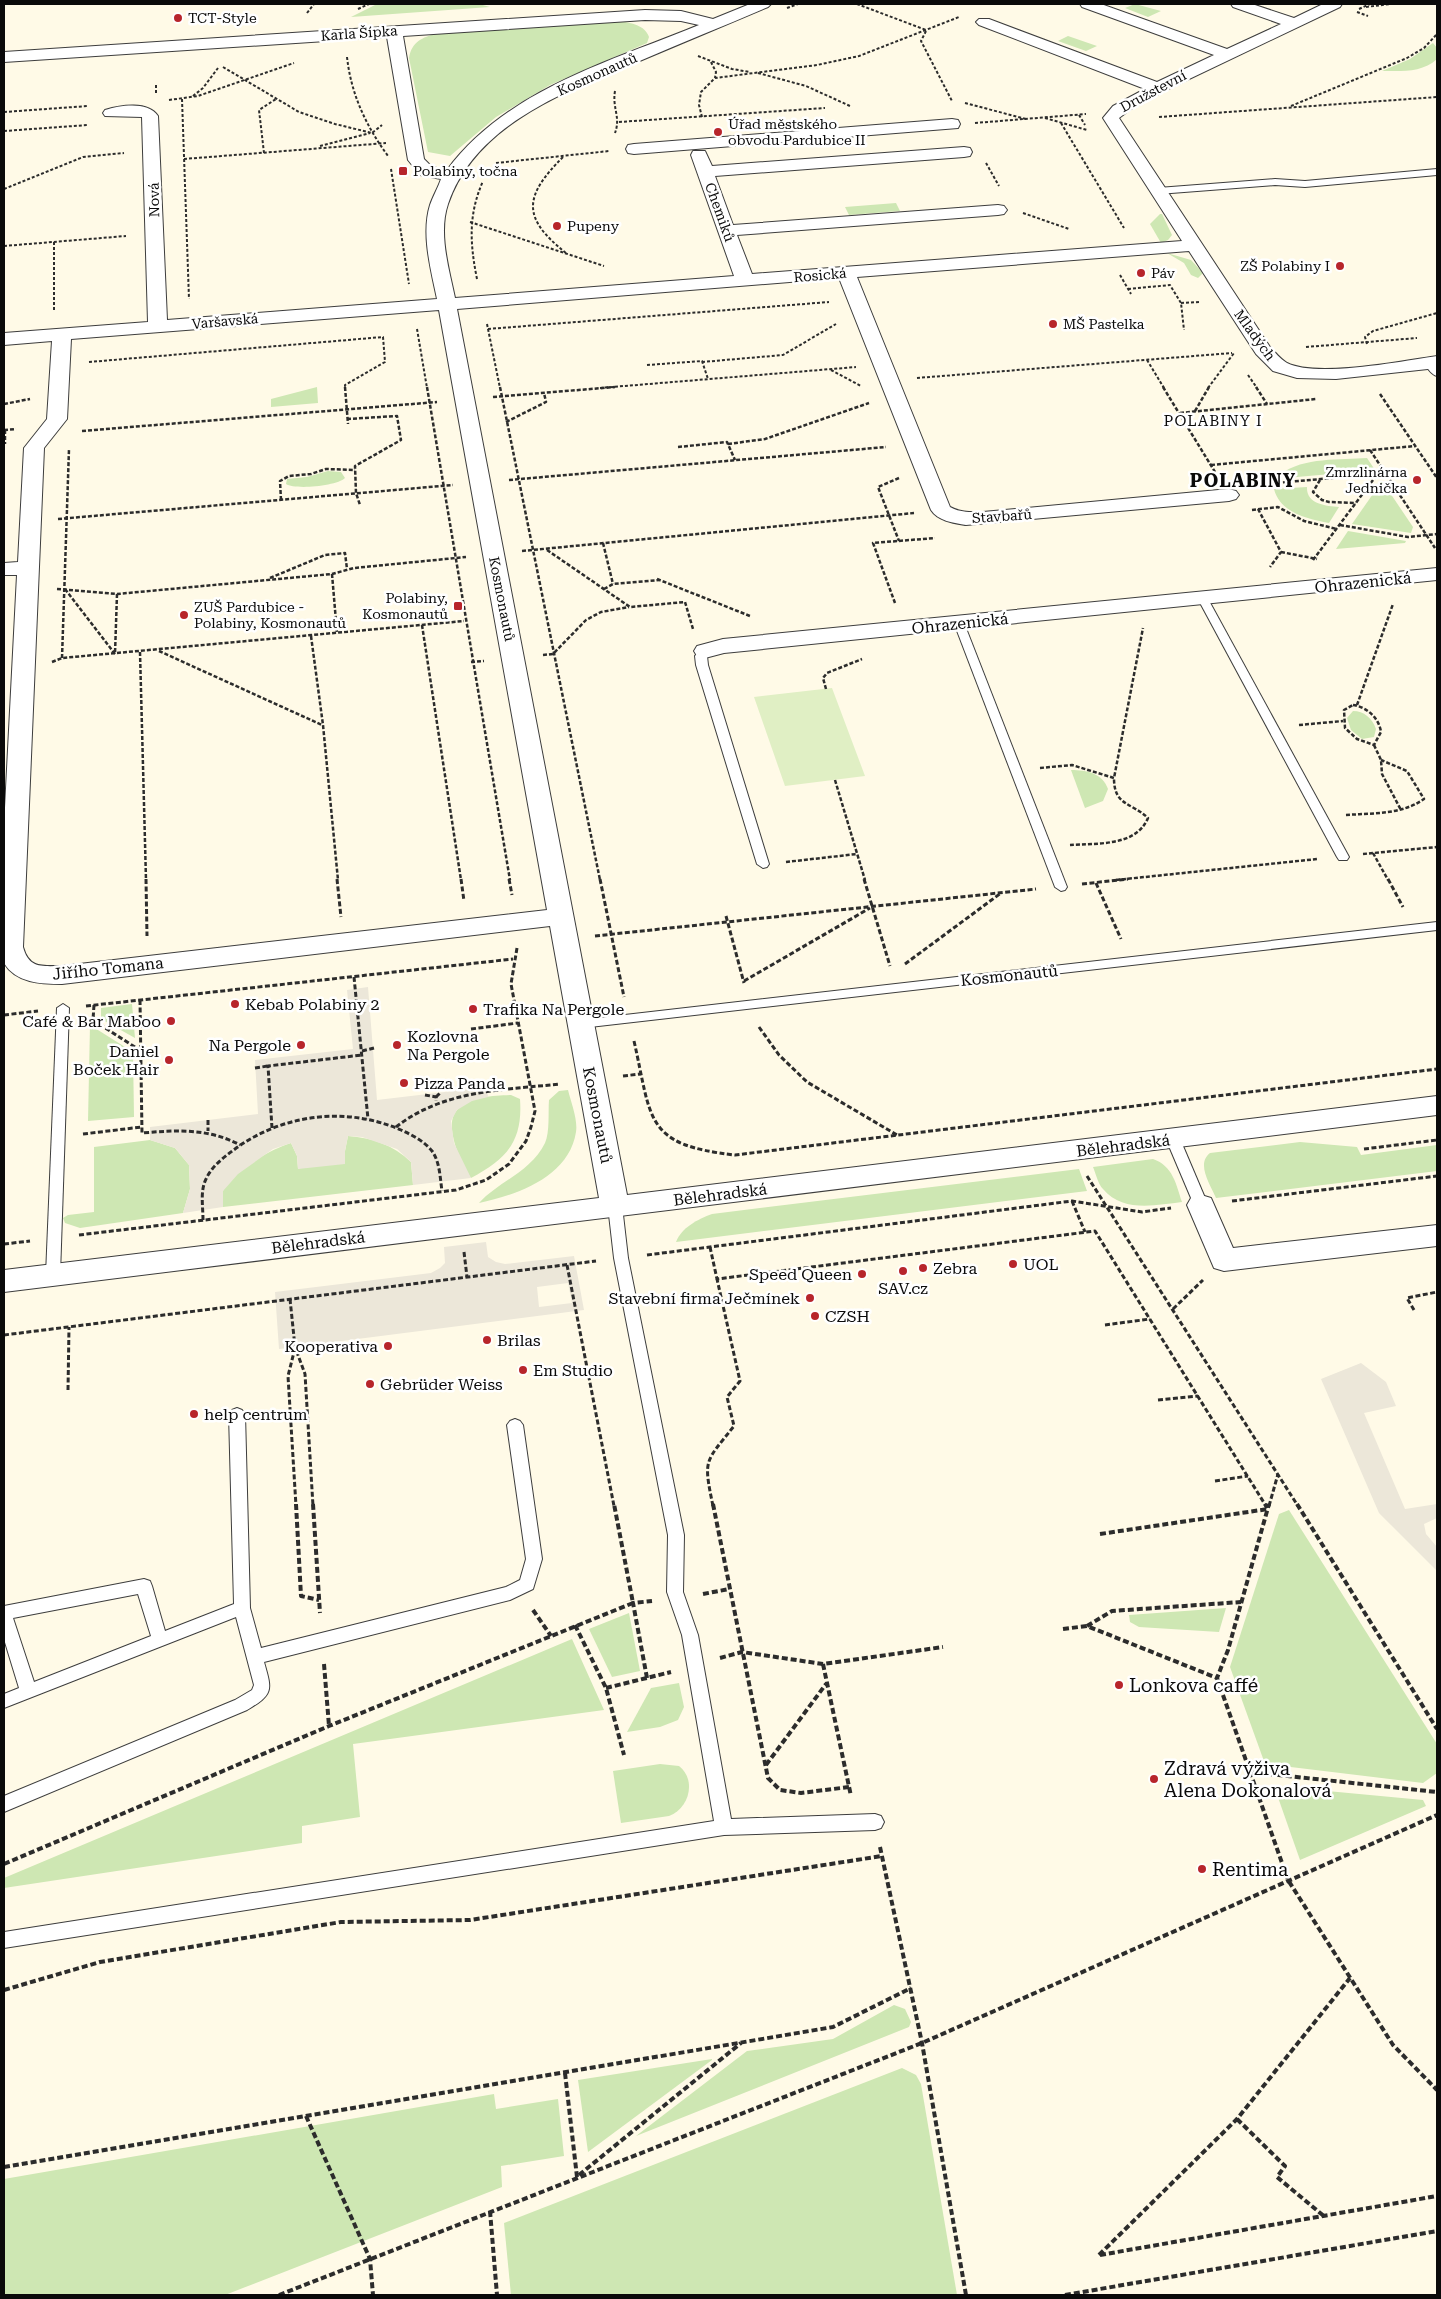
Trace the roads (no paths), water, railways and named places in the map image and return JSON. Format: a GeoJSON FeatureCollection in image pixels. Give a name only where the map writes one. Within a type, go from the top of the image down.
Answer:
{"type":"FeatureCollection","features":[{"type":"Feature","properties":{"kind":"street","name":"Kosmonautů"},"geometry":{"type":"LineString","coordinates":[[615,1206],[447,304],[436,233],[439,206],[452,176],[464,159],[483,139],[534,103],[590,76],[763,4]]}},
{"type":"Feature","properties":{"kind":"street"},"geometry":{"type":"LineString","coordinates":[[1087,4],[1226,54]]}},
{"type":"Feature","properties":{"kind":"street"},"geometry":{"type":"LineString","coordinates":[[1238,4],[1294,23]]}},
{"type":"Feature","properties":{"kind":"street","name":"Družstevní"},"geometry":{"type":"LineString","coordinates":[[1194,245],[1111,118],[1116,110],[1149,95],[1158,88],[1226,54],[1335,4]]}},
{"type":"Feature","properties":{"kind":"street","name":"Karla Šípka"},"geometry":{"type":"LineString","coordinates":[[4,57],[652,15],[681,16],[714,24]]}},
{"type":"Feature","properties":{"kind":"street"},"geometry":{"type":"LineString","coordinates":[[984,22],[1158,88]]}},
{"type":"Feature","properties":{"kind":"street"},"geometry":{"type":"LineString","coordinates":[[394,31],[416,160],[426,171],[452,176]]}},
{"type":"Feature","properties":{"kind":"street","name":"Nová"},"geometry":{"type":"LineString","coordinates":[[110,113],[149,113],[158,326]]}},
{"type":"Feature","properties":{"kind":"street"},"geometry":{"type":"LineString","coordinates":[[626,150],[952,124]]}},
{"type":"Feature","properties":{"kind":"street","name":"Chemiků"},"geometry":{"type":"LineString","coordinates":[[695,144],[744,281]]}},
{"type":"Feature","properties":{"kind":"street"},"geometry":{"type":"LineString","coordinates":[[705,172],[964,152]]}},
{"type":"Feature","properties":{"kind":"street"},"geometry":{"type":"LineString","coordinates":[[726,231],[998,210]]}},
{"type":"Feature","properties":{"kind":"street","name":"Rosická"},"geometry":{"type":"LineString","coordinates":[[447,304],[1194,245]]}},
{"type":"Feature","properties":{"kind":"street","name":"Mladých"},"geometry":{"type":"LineString","coordinates":[[1194,245],[1263,350],[1282,368],[1303,373],[1435,366]]}},
{"type":"Feature","properties":{"kind":"street","name":"Stavbařů"},"geometry":{"type":"LineString","coordinates":[[846,273],[942,510],[951,516],[962,519],[983,518],[1227,491]]}},
{"type":"Feature","properties":{"kind":"street","name":"Varšavská"},"geometry":{"type":"LineString","coordinates":[[4,339],[58,325],[158,326],[447,304]]}},
{"type":"Feature","properties":{"kind":"street","name":"Jiřího Tomana"},"geometry":{"type":"LineString","coordinates":[[58,325],[58,419],[42,435],[34,448],[10,947],[12,960],[20,968],[32,973],[62,975],[518,922],[563,928]]}},
{"type":"Feature","properties":{"kind":"street"},"geometry":{"type":"LineString","coordinates":[[4,570],[27,568]]}},
{"type":"Feature","properties":{"kind":"street","name":"Ohrazenická"},"geometry":{"type":"LineString","coordinates":[[703,653],[723,646],[1249,595],[1437,574]]}},
{"type":"Feature","properties":{"kind":"street","name":"Bělehradská"},"geometry":{"type":"LineString","coordinates":[[4,1281],[1437,1106]]}},
{"type":"Feature","properties":{"kind":"street"},"geometry":{"type":"LineString","coordinates":[[1201,1205],[1224,1260],[1437,1236]]}},
{"type":"Feature","properties":{"kind":"lane"},"geometry":{"type":"LineString","coordinates":[[1158,191],[1275,182],[1305,184],[1437,172]]}},
{"type":"Feature","properties":{"kind":"lane"},"geometry":{"type":"LineString","coordinates":[[1203,599],[1343,857]]}},
{"type":"Feature","properties":{"kind":"lane"},"geometry":{"type":"LineString","coordinates":[[959,623],[1061,887]]}},
{"type":"Feature","properties":{"kind":"lane"},"geometry":{"type":"LineString","coordinates":[[703,653],[702,665],[763,864]]}},
{"type":"Feature","properties":{"kind":"lane","name":"Kosmonautů"},"geometry":{"type":"LineString","coordinates":[[581,1024],[1437,926]]}},
{"type":"Feature","properties":{"kind":"lane"},"geometry":{"type":"LineString","coordinates":[[53,1275],[63,1008]]}},
{"type":"Feature","properties":{"kind":"lane"},"geometry":{"type":"LineString","coordinates":[[1173,1139],[1201,1205]]}},
{"type":"Feature","properties":{"kind":"lane"},"geometry":{"type":"LineString","coordinates":[[615,1206],[621,1258],[676,1535],[675,1592],[690,1635],[724,1827]]}},
{"type":"Feature","properties":{"kind":"lane"},"geometry":{"type":"LineString","coordinates":[[4,1804],[251,1700],[258,1694],[262,1685],[242,1608],[237,1414]]}},
{"type":"Feature","properties":{"kind":"lane"},"geometry":{"type":"LineString","coordinates":[[255,1657],[510,1593],[527,1584],[534,1559],[515,1425]]}},
{"type":"Feature","properties":{"kind":"lane"},"geometry":{"type":"LineString","coordinates":[[28,1692],[4,1614],[144,1586],[160,1640]]}},
{"type":"Feature","properties":{"kind":"lane"},"geometry":{"type":"LineString","coordinates":[[4,1701],[242,1608]]}},
{"type":"Feature","properties":{"kind":"lane"},"geometry":{"type":"LineString","coordinates":[[4,1940],[724,1827],[875,1822]]}},
{"type":"Feature","properties":{"kind":"place","name":"TCT-Style"},"geometry":{"type":"Point","coordinates":[178,18]}},
{"type":"Feature","properties":{"kind":"place","name":"Úřad městského obvodu Pardubice II"},"geometry":{"type":"Point","coordinates":[718,132]}},
{"type":"Feature","properties":{"kind":"place","name":"Polabiny, točna"},"geometry":{"type":"Point","coordinates":[403,171]}},
{"type":"Feature","properties":{"kind":"place","name":"Pupeny"},"geometry":{"type":"Point","coordinates":[557,226]}},
{"type":"Feature","properties":{"kind":"place","name":"ZŠ Polabiny I"},"geometry":{"type":"Point","coordinates":[1340,266]}},
{"type":"Feature","properties":{"kind":"place","name":"Páv"},"geometry":{"type":"Point","coordinates":[1141,273]}},
{"type":"Feature","properties":{"kind":"place","name":"MŠ Pastelka"},"geometry":{"type":"Point","coordinates":[1053,324]}},
{"type":"Feature","properties":{"kind":"place","name":"Zmrzlinárna Jednička"},"geometry":{"type":"Point","coordinates":[1417,480]}},
{"type":"Feature","properties":{"kind":"place","name":"Polabiny, Kosmonautů"},"geometry":{"type":"Point","coordinates":[458,606]}},
{"type":"Feature","properties":{"kind":"place","name":"ZUŠ Pardubice - Polabiny, Kosmonautů"},"geometry":{"type":"Point","coordinates":[184,615]}},
{"type":"Feature","properties":{"kind":"place","name":"Kebab Polabiny 2"},"geometry":{"type":"Point","coordinates":[235,1004]}},
{"type":"Feature","properties":{"kind":"place","name":"Trafika Na Pergole"},"geometry":{"type":"Point","coordinates":[473,1009]}},
{"type":"Feature","properties":{"kind":"place","name":"Café & Bar Maboo"},"geometry":{"type":"Point","coordinates":[171,1021]}},
{"type":"Feature","properties":{"kind":"place","name":"Na Pergole"},"geometry":{"type":"Point","coordinates":[301,1045]}},
{"type":"Feature","properties":{"kind":"place","name":"Kozlovna Na Pergole"},"geometry":{"type":"Point","coordinates":[397,1045]}},
{"type":"Feature","properties":{"kind":"place","name":"Daniel Boček Hair"},"geometry":{"type":"Point","coordinates":[169,1060]}},
{"type":"Feature","properties":{"kind":"place","name":"Pizza Panda"},"geometry":{"type":"Point","coordinates":[404,1083]}},
{"type":"Feature","properties":{"kind":"place","name":"UOL"},"geometry":{"type":"Point","coordinates":[1013,1264]}},
{"type":"Feature","properties":{"kind":"place","name":"Zebra"},"geometry":{"type":"Point","coordinates":[923,1268]}},
{"type":"Feature","properties":{"kind":"place","name":"SAV.cz"},"geometry":{"type":"Point","coordinates":[903,1271]}},
{"type":"Feature","properties":{"kind":"place","name":"Speed Queen"},"geometry":{"type":"Point","coordinates":[862,1274]}},
{"type":"Feature","properties":{"kind":"place","name":"Stavební firma Ječmínek"},"geometry":{"type":"Point","coordinates":[810,1298]}},
{"type":"Feature","properties":{"kind":"place","name":"CZSH"},"geometry":{"type":"Point","coordinates":[815,1316]}},
{"type":"Feature","properties":{"kind":"place","name":"Brilas"},"geometry":{"type":"Point","coordinates":[487,1340]}},
{"type":"Feature","properties":{"kind":"place","name":"Kooperativa"},"geometry":{"type":"Point","coordinates":[388,1346]}},
{"type":"Feature","properties":{"kind":"place","name":"Em Studio"},"geometry":{"type":"Point","coordinates":[523,1370]}},
{"type":"Feature","properties":{"kind":"place","name":"Gebrüder Weiss"},"geometry":{"type":"Point","coordinates":[370,1384]}},
{"type":"Feature","properties":{"kind":"place","name":"help centrum"},"geometry":{"type":"Point","coordinates":[194,1414]}},
{"type":"Feature","properties":{"kind":"place","name":"Lonkova caffé"},"geometry":{"type":"Point","coordinates":[1119,1685]}},
{"type":"Feature","properties":{"kind":"place","name":"Zdravá výživa Alena Dokonalová"},"geometry":{"type":"Point","coordinates":[1154,1779]}},
{"type":"Feature","properties":{"kind":"place","name":"Rentima"},"geometry":{"type":"Point","coordinates":[1202,1869]}},
{"type":"Feature","properties":{"kind":"district","name":"POLABINY I"},"geometry":{"type":"Point","coordinates":[1213,421]}},
{"type":"Feature","properties":{"kind":"district","name":"POLABINY"},"geometry":{"type":"Point","coordinates":[1243,481]}}]}
